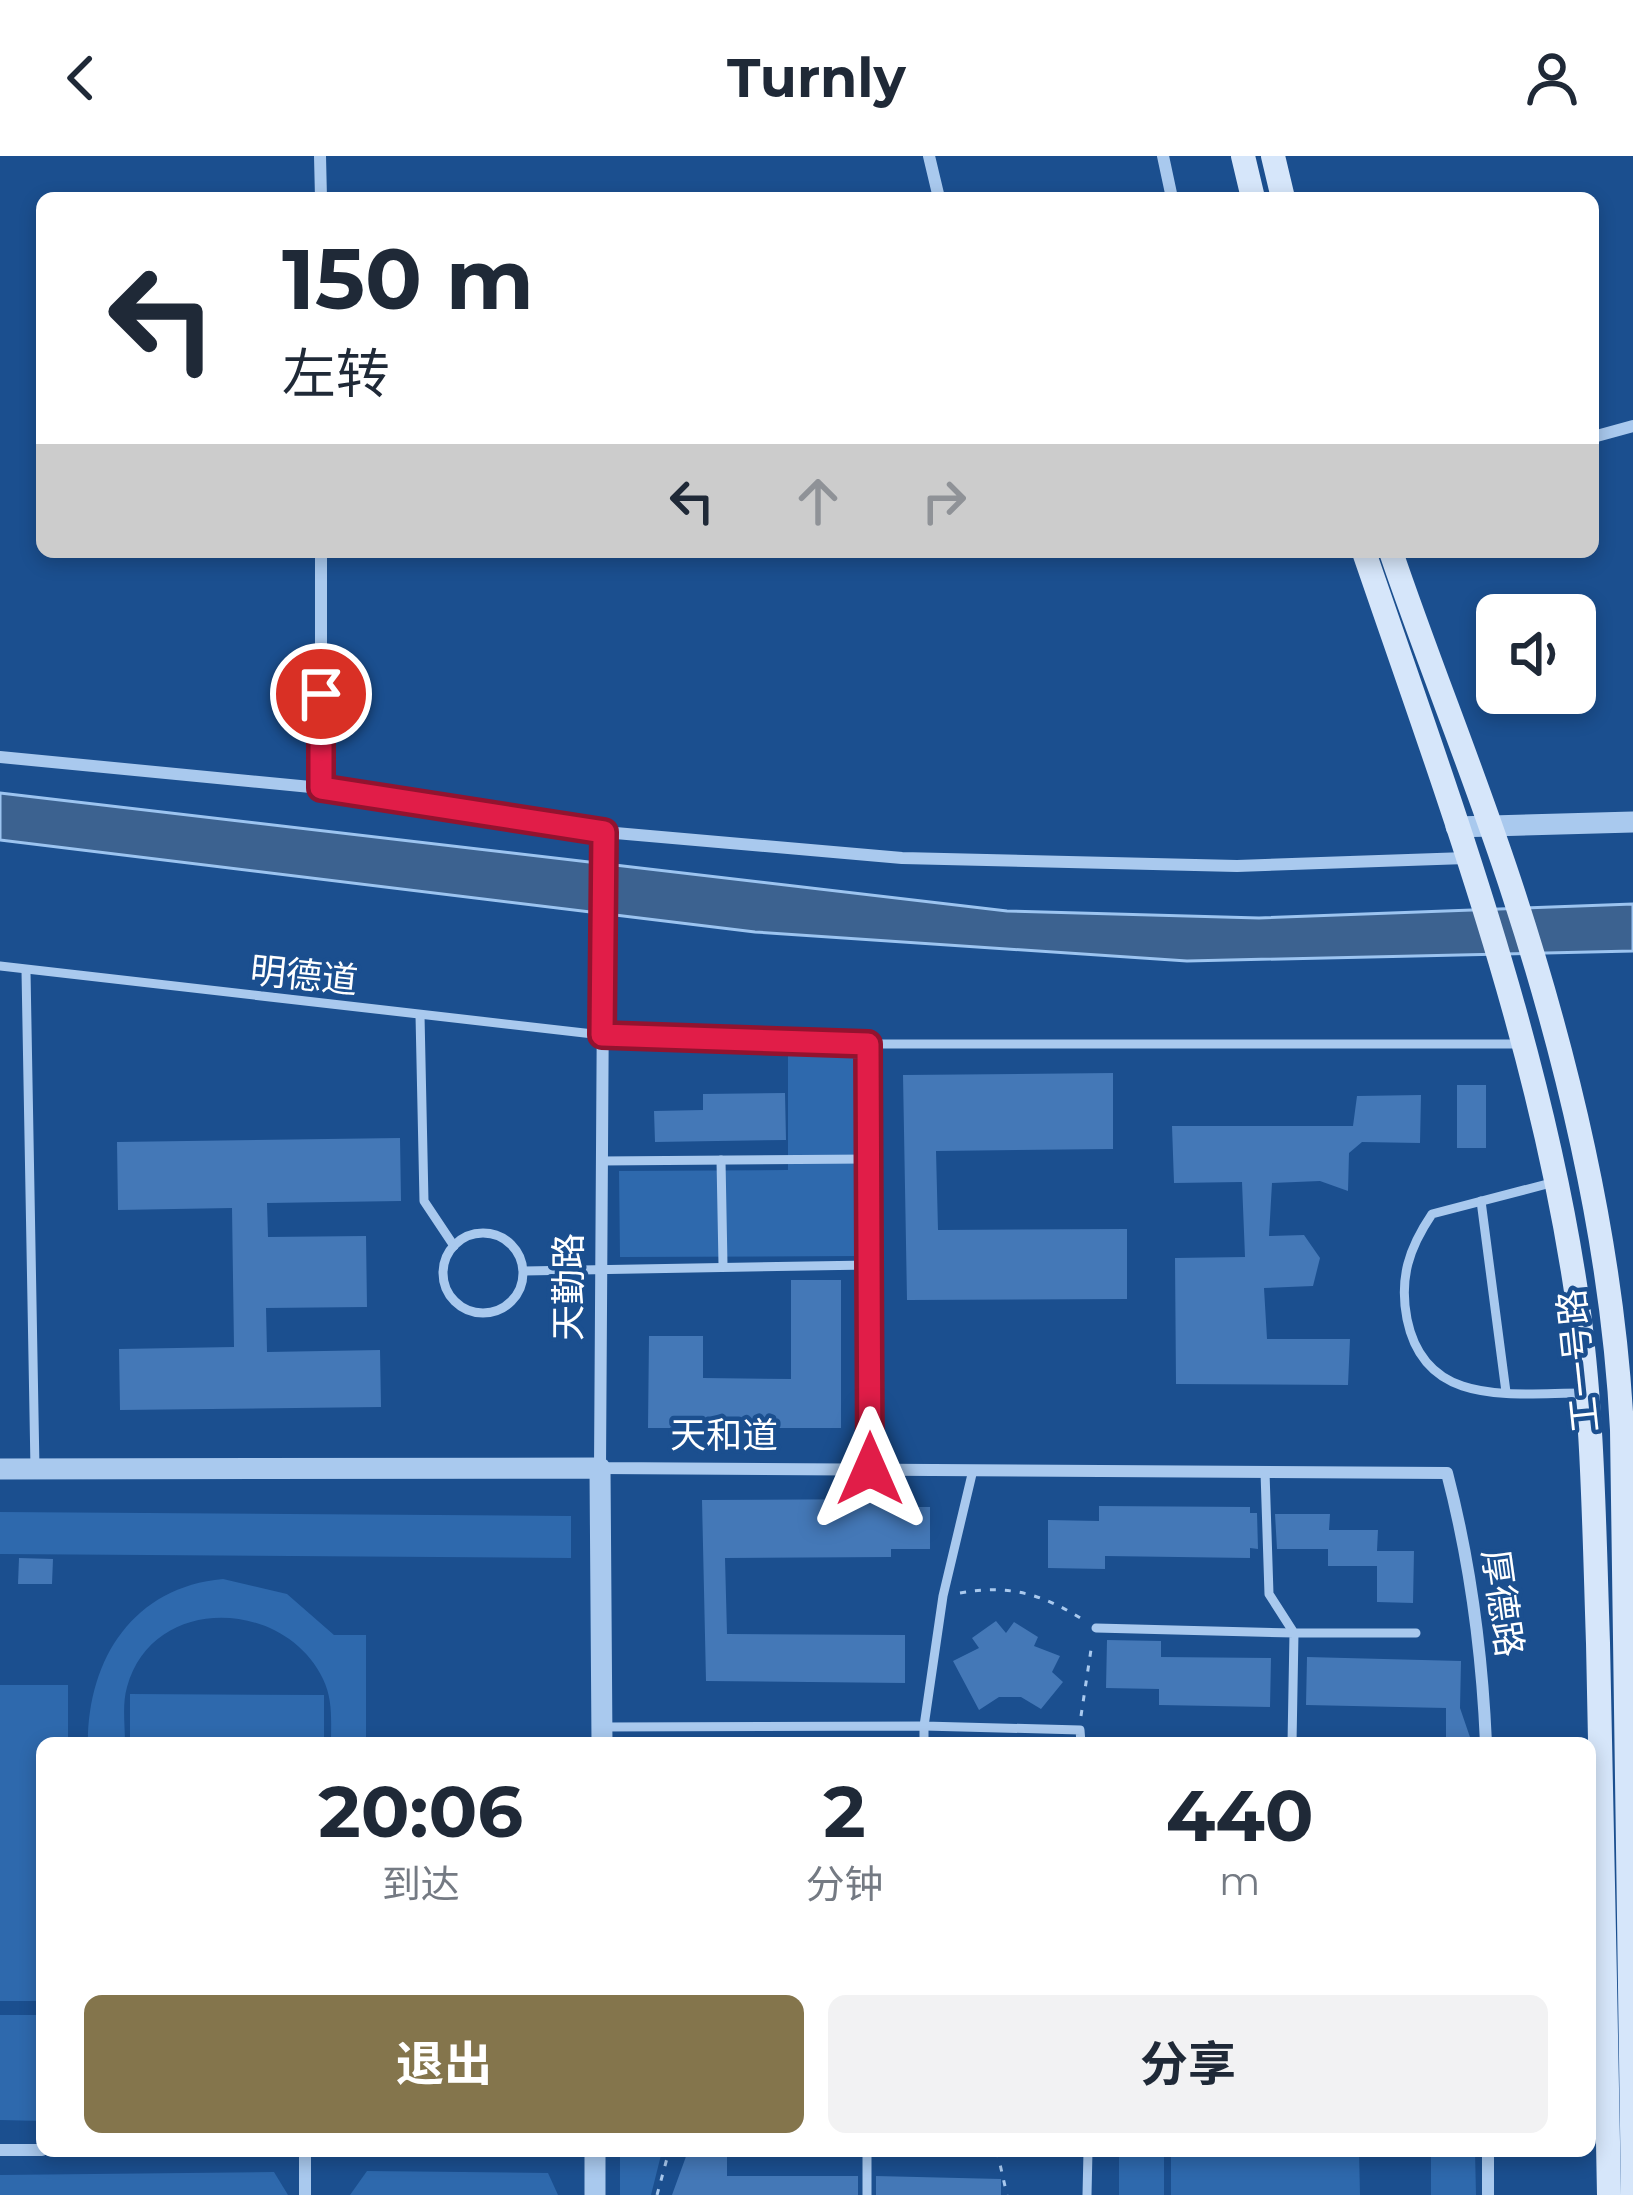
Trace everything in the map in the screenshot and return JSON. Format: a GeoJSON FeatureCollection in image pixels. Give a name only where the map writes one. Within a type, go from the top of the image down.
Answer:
{"type":"FeatureCollection","features":[{"type":"Feature","properties":{"kind":"main road"},"geometry":{"type":"LineString","coordinates":[[1243,156],[1252,192]]}},
{"type":"Feature","properties":{"kind":"main road"},"geometry":{"type":"LineString","coordinates":[[1273,156],[1282,192]]}},
{"type":"Feature","properties":{"kind":"main road","name":"工一号路"},"geometry":{"type":"LineString","coordinates":[[1366,558],[1509,992],[1557,1182],[1588,1393],[1619,1706],[1633,2195]]}},
{"type":"Feature","properties":{"kind":"main road","name":"工一号路"},"geometry":{"type":"LineString","coordinates":[[1393,558],[1514,894],[1541,986],[1588,1177],[1619,1375],[1619,1706],[1609,2195]]}},
{"type":"Feature","properties":{"kind":"street"},"geometry":{"type":"LineString","coordinates":[[320,156],[321,192]]}},
{"type":"Feature","properties":{"kind":"street"},"geometry":{"type":"LineString","coordinates":[[929,156],[938,192]]}},
{"type":"Feature","properties":{"kind":"street"},"geometry":{"type":"LineString","coordinates":[[1163,156],[1171,192]]}},
{"type":"Feature","properties":{"kind":"street"},"geometry":{"type":"LineString","coordinates":[[1599,435],[1633,425]]}},
{"type":"Feature","properties":{"kind":"street"},"geometry":{"type":"LineString","coordinates":[[321,558],[321,788]]}},
{"type":"Feature","properties":{"kind":"street"},"geometry":{"type":"LineString","coordinates":[[0,757],[321,788],[604,832],[902,858],[1237,866],[1466,858]]}},
{"type":"Feature","properties":{"kind":"street"},"geometry":{"type":"LineString","coordinates":[[1456,827],[1633,822]]}},
{"type":"Feature","properties":{"kind":"street","name":"天勤路"},"geometry":{"type":"LineString","coordinates":[[603,1735],[600,938],[604,832]]}},
{"type":"Feature","properties":{"kind":"street","name":"天和道"},"geometry":{"type":"LineString","coordinates":[[0,1469],[1447,1473]]}},
{"type":"Feature","properties":{"kind":"street","name":"厚德路"},"geometry":{"type":"LineString","coordinates":[[1447,1473],[1468,1571],[1485,1737]]}},
{"type":"Feature","properties":{"kind":"street"},"geometry":{"type":"LineString","coordinates":[[0,2150],[36,2150]]}},
{"type":"Feature","properties":{"kind":"street"},"geometry":{"type":"LineString","coordinates":[[305,2157],[305,2195]]}},
{"type":"Feature","properties":{"kind":"street"},"geometry":{"type":"LineString","coordinates":[[595,2157],[595,2195]]}},
{"type":"Feature","properties":{"kind":"street"},"geometry":{"type":"LineString","coordinates":[[1488,2157],[1488,2195]]}},
{"type":"Feature","properties":{"kind":"lane","name":"明德道"},"geometry":{"type":"LineString","coordinates":[[0,966],[602,1035],[868,1044],[1523,1044]]}},
{"type":"Feature","properties":{"kind":"lane"},"geometry":{"type":"LineString","coordinates":[[26,970],[35,1469]]}},
{"type":"Feature","properties":{"kind":"lane"},"geometry":{"type":"LineString","coordinates":[[420,1015],[424,1201],[454,1246]]}},
{"type":"Feature","properties":{"kind":"lane"},"geometry":{"type":"LineString","coordinates":[[868,1044],[870,1469]]}},
{"type":"Feature","properties":{"kind":"lane"},"geometry":{"type":"LineString","coordinates":[[601,1161],[868,1159]]}},
{"type":"Feature","properties":{"kind":"lane"},"geometry":{"type":"LineString","coordinates":[[721,1160],[723,1264]]}},
{"type":"Feature","properties":{"kind":"lane"},"geometry":{"type":"LineString","coordinates":[[1557,1182],[1432,1214],[1408,1249],[1403,1300],[1413,1347],[1437,1376],[1468,1389],[1588,1393]]}},
{"type":"Feature","properties":{"kind":"lane"},"geometry":{"type":"LineString","coordinates":[[1481,1202],[1506,1393]]}},
{"type":"Feature","properties":{"kind":"lane"},"geometry":{"type":"LineString","coordinates":[[482,1233],[502,1237],[518,1251],[524,1271],[519,1292],[505,1307],[485,1313],[465,1309],[445,1285],[444,1264],[454,1246],[482,1233]]}},
{"type":"Feature","properties":{"kind":"lane"},"geometry":{"type":"LineString","coordinates":[[524,1271],[869,1264]]}},
{"type":"Feature","properties":{"kind":"lane"},"geometry":{"type":"LineString","coordinates":[[924,1737],[944,1596],[973,1470]]}},
{"type":"Feature","properties":{"kind":"lane"},"geometry":{"type":"LineString","coordinates":[[1265,1472],[1269,1594],[1294,1633],[1292,1737]]}},
{"type":"Feature","properties":{"kind":"lane"},"geometry":{"type":"LineString","coordinates":[[1096,1628],[1416,1633]]}},
{"type":"Feature","properties":{"kind":"lane"},"geometry":{"type":"LineString","coordinates":[[603,1735],[924,1726],[1080,1730],[1081,1737]]}},
{"type":"Feature","properties":{"kind":"lane"},"geometry":{"type":"LineString","coordinates":[[867,2157],[867,2195]]}},
{"type":"Feature","properties":{"kind":"lane"},"geometry":{"type":"LineString","coordinates":[[1087,2195],[1088,2157]]}},
{"type":"Feature","properties":{"kind":"path"},"geometry":{"type":"LineString","coordinates":[[944,1596],[997,1586],[1049,1598],[1096,1628],[1080,1730]]}},
{"type":"Feature","properties":{"kind":"path"},"geometry":{"type":"LineString","coordinates":[[657,2195],[667,2157]]}},
{"type":"Feature","properties":{"kind":"path"},"geometry":{"type":"LineString","coordinates":[[998,2157],[1007,2195]]}},
{"type":"Feature","properties":{"kind":"shaded area"},"geometry":{"type":"Polygon","coordinates":[[[0,793],[1007,911],[1259,918],[1633,904],[1633,951],[1187,961],[755,932],[0,840],[0,793]]]}},
{"type":"Feature","properties":{"kind":"shaded area"},"geometry":{"type":"Polygon","coordinates":[[[788,1056],[859,1056],[860,1256],[620,1257],[619,1171],[788,1170],[788,1056]]]}},
{"type":"Feature","properties":{"kind":"shaded area"},"geometry":{"type":"Polygon","coordinates":[[[0,1512],[571,1516],[571,1558],[0,1554],[0,1512]]]}},
{"type":"Feature","properties":{"kind":"shaded area"},"geometry":{"type":"Polygon","coordinates":[[[223,1579],[287,1594],[334,1635],[366,1635],[366,1737],[331,1737],[328,1694],[305,1653],[280,1633],[221,1618],[190,1622],[163,1635],[141,1656],[127,1687],[125,1737],[88,1737],[97,1683],[122,1632],[164,1596],[223,1579]]]}},
{"type":"Feature","properties":{"kind":"shaded area"},"geometry":{"type":"Polygon","coordinates":[[[0,1685],[68,1685],[68,1737],[36,1737],[36,2001],[0,2001],[0,1685]]]}},
{"type":"Feature","properties":{"kind":"shaded area"},"geometry":{"type":"Polygon","coordinates":[[[130,1694],[324,1695],[324,1737],[130,1737],[130,1694]]]}},
{"type":"Feature","properties":{"kind":"shaded area"},"geometry":{"type":"Polygon","coordinates":[[[0,2015],[36,2015],[36,2121],[0,2120],[0,2015]]]}},
{"type":"Feature","properties":{"kind":"shaded area"},"geometry":{"type":"Polygon","coordinates":[[[620,2157],[660,2157],[651,2195],[620,2195],[620,2157]]]}},
{"type":"Feature","properties":{"kind":"shaded area"},"geometry":{"type":"Polygon","coordinates":[[[1119,2157],[1164,2157],[1164,2195],[1119,2195],[1119,2157]]]}},
{"type":"Feature","properties":{"kind":"shaded area"},"geometry":{"type":"Polygon","coordinates":[[[1171,2157],[1359,2157],[1360,2195],[1171,2195],[1171,2157]]]}},
{"type":"Feature","properties":{"kind":"shaded area"},"geometry":{"type":"Polygon","coordinates":[[[1431,2157],[1475,2157],[1476,2195],[1431,2195],[1431,2157]]]}},
{"type":"Feature","properties":{"kind":"shaded area"},"geometry":{"type":"Polygon","coordinates":[[[367,2171],[548,2173],[558,2195],[350,2195],[367,2171]]]}},
{"type":"Feature","properties":{"kind":"shaded area"},"geometry":{"type":"Polygon","coordinates":[[[274,2172],[288,2195],[0,2195],[0,2175],[274,2172]]]}},
{"type":"Feature","properties":{"kind":"building"},"geometry":{"type":"Polygon","coordinates":[[[1113,1073],[1113,1149],[936,1151],[938,1230],[1127,1229],[1127,1299],[907,1300],[903,1075],[1113,1073]]]}},
{"type":"Feature","properties":{"kind":"building"},"geometry":{"type":"Polygon","coordinates":[[[1457,1085],[1486,1085],[1486,1148],[1457,1148],[1457,1085]]]}},
{"type":"Feature","properties":{"kind":"building"},"geometry":{"type":"Polygon","coordinates":[[[785,1093],[786,1140],[655,1142],[654,1111],[703,1110],[703,1094],[785,1093]]]}},
{"type":"Feature","properties":{"kind":"building"},"geometry":{"type":"Polygon","coordinates":[[[1421,1095],[1420,1143],[1362,1142],[1349,1153],[1348,1191],[1320,1181],[1272,1183],[1269,1236],[1304,1235],[1320,1258],[1313,1286],[1264,1288],[1267,1339],[1350,1339],[1348,1385],[1176,1384],[1175,1258],[1245,1257],[1242,1182],[1174,1183],[1172,1126],[1353,1126],[1357,1096],[1421,1095]]]}},
{"type":"Feature","properties":{"kind":"building"},"geometry":{"type":"Polygon","coordinates":[[[400,1138],[401,1201],[267,1203],[268,1237],[366,1236],[367,1307],[266,1308],[267,1352],[380,1350],[381,1407],[120,1410],[119,1349],[234,1347],[232,1208],[118,1210],[117,1142],[400,1138]]]}},
{"type":"Feature","properties":{"kind":"building"},"geometry":{"type":"Polygon","coordinates":[[[791,1280],[841,1280],[841,1428],[648,1428],[649,1336],[703,1336],[703,1378],[791,1379],[791,1280]]]}},
{"type":"Feature","properties":{"kind":"building"},"geometry":{"type":"Polygon","coordinates":[[[891,1499],[891,1507],[930,1507],[930,1549],[891,1549],[891,1557],[725,1558],[727,1634],[905,1635],[905,1683],[706,1681],[702,1500],[891,1499]]]}},
{"type":"Feature","properties":{"kind":"building"},"geometry":{"type":"Polygon","coordinates":[[[1099,1506],[1250,1507],[1250,1513],[1257,1513],[1258,1549],[1250,1548],[1250,1558],[1105,1556],[1105,1569],[1048,1568],[1048,1520],[1099,1521],[1099,1506]]]}},
{"type":"Feature","properties":{"kind":"building"},"geometry":{"type":"Polygon","coordinates":[[[1275,1514],[1330,1514],[1329,1530],[1378,1530],[1377,1551],[1414,1551],[1413,1603],[1377,1602],[1377,1566],[1328,1566],[1328,1549],[1277,1549],[1275,1514]]]}},
{"type":"Feature","properties":{"kind":"building"},"geometry":{"type":"Polygon","coordinates":[[[19,1558],[53,1559],[52,1584],[18,1584],[19,1558]]]}},
{"type":"Feature","properties":{"kind":"building"},"geometry":{"type":"Polygon","coordinates":[[[996,1621],[1006,1633],[1014,1622],[1038,1637],[1034,1646],[1060,1656],[1052,1672],[1063,1682],[1041,1709],[1021,1697],[999,1697],[979,1710],[953,1661],[979,1648],[972,1638],[996,1621]]]}},
{"type":"Feature","properties":{"kind":"building"},"geometry":{"type":"Polygon","coordinates":[[[1107,1640],[1161,1641],[1161,1657],[1271,1658],[1270,1707],[1159,1705],[1159,1689],[1106,1688],[1107,1640]]]}},
{"type":"Feature","properties":{"kind":"building"},"geometry":{"type":"Polygon","coordinates":[[[1307,1657],[1461,1661],[1460,1708],[1470,1737],[1446,1737],[1446,1708],[1306,1705],[1307,1657]]]}},
{"type":"Feature","properties":{"kind":"building"},"geometry":{"type":"Polygon","coordinates":[[[686,2157],[727,2157],[727,2176],[858,2176],[858,2195],[672,2195],[686,2157]]]}},
{"type":"Feature","properties":{"kind":"building"},"geometry":{"type":"Polygon","coordinates":[[[876,2176],[1001,2179],[1001,2195],[876,2195],[876,2176]]]}},
{"type":"Feature","properties":{"kind":"route"},"geometry":{"type":"LineString","coordinates":[[321,694],[321,788],[333,794],[604,832],[602,1035],[868,1044],[870,1469]]}}]}
